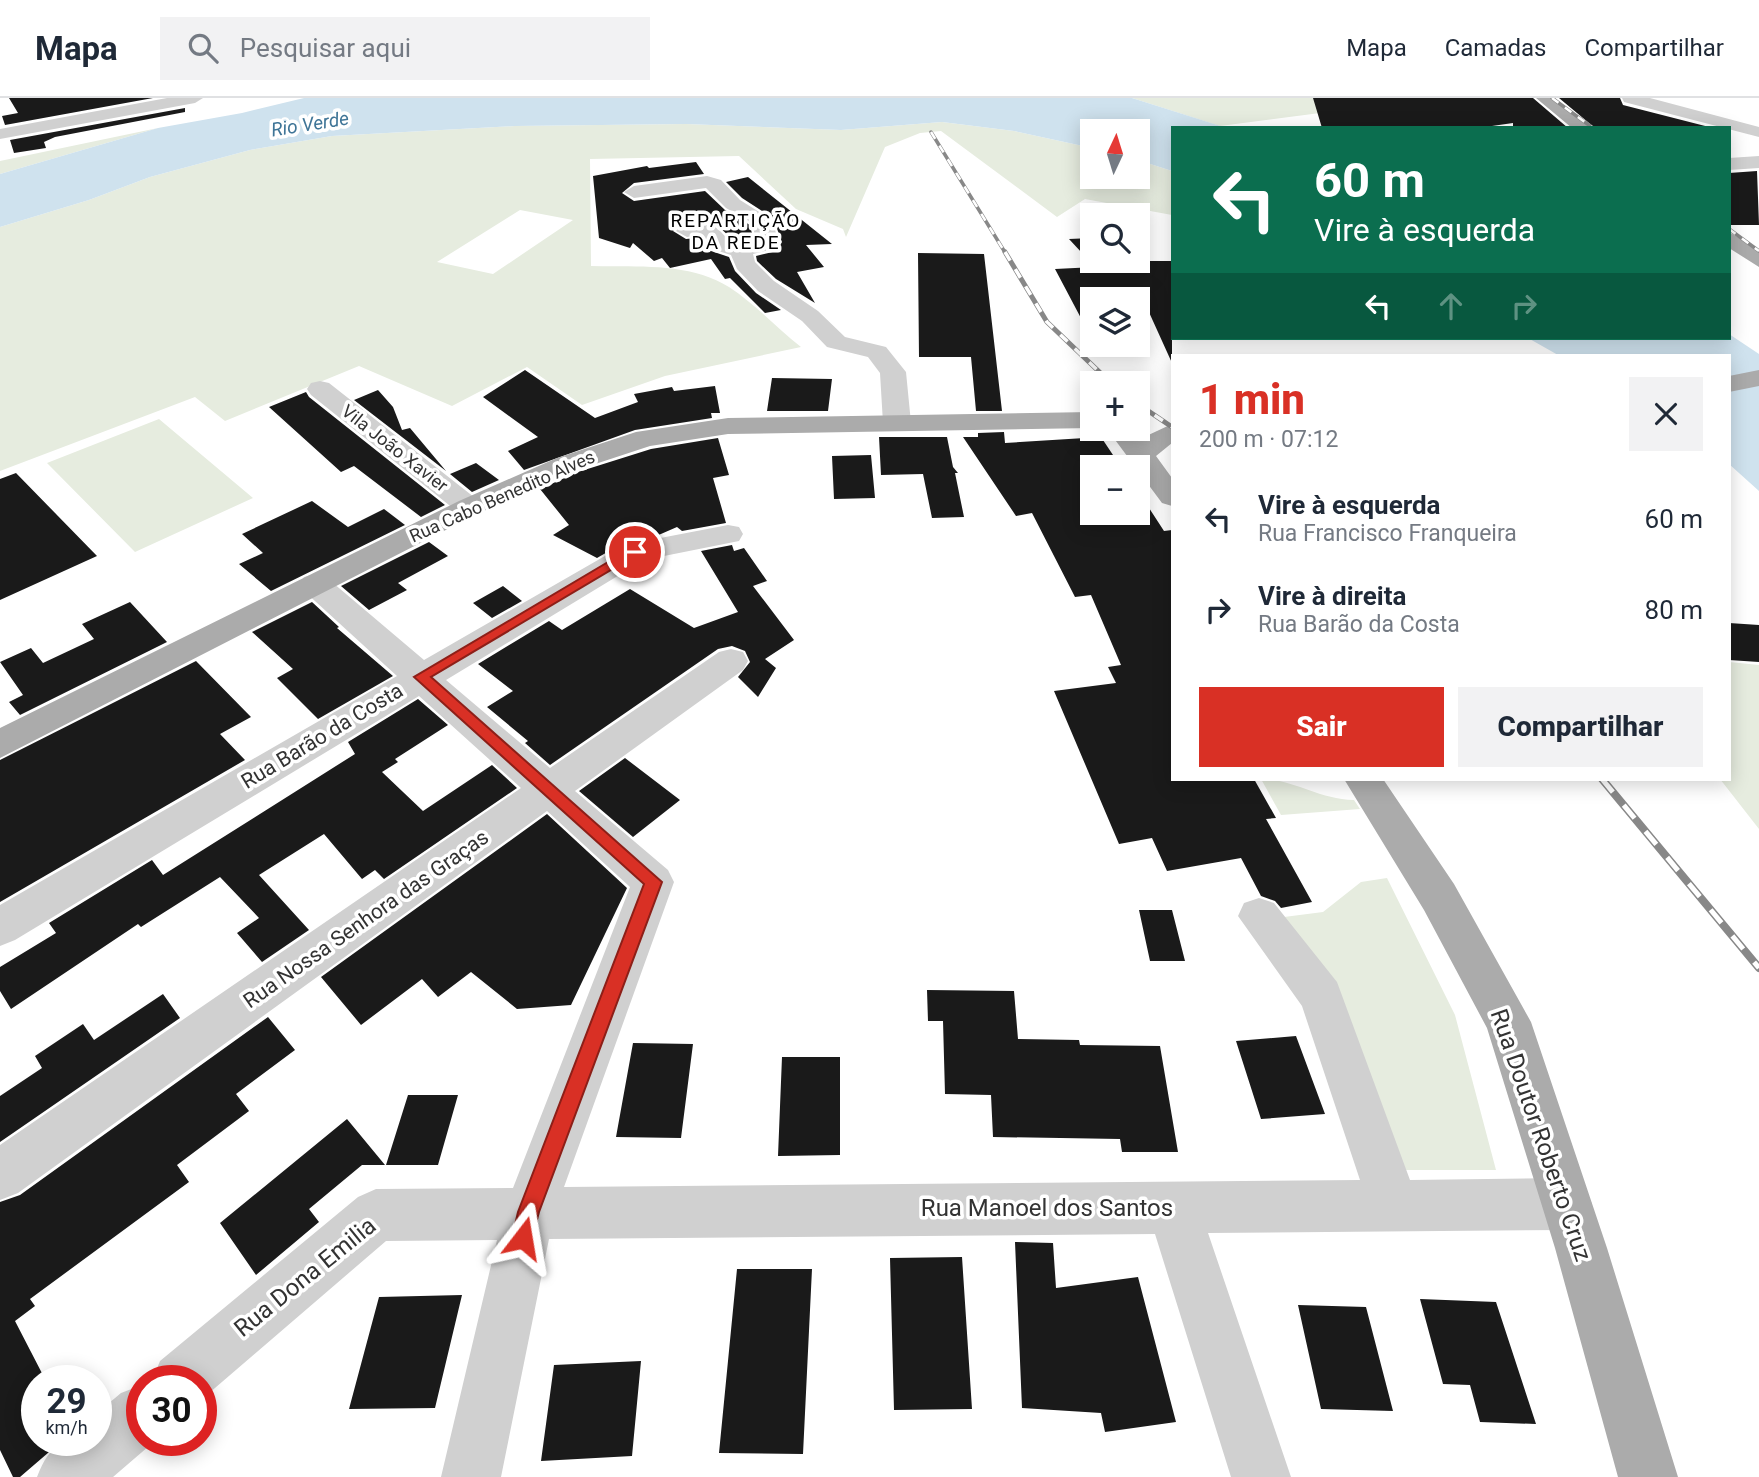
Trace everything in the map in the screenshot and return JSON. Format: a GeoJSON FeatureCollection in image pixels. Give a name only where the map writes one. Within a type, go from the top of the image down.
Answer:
{"type":"FeatureCollection","features":[{"type":"Feature","properties":{"kind":"main road"},"geometry":{"type":"LineString","coordinates":[[1544,98],[1580,126]]}},
{"type":"Feature","properties":{"kind":"main road"},"geometry":{"type":"LineString","coordinates":[[1731,239],[1759,260]]}},
{"type":"Feature","properties":{"kind":"main road"},"geometry":{"type":"LineString","coordinates":[[1731,384],[1759,378]]}},
{"type":"Feature","properties":{"kind":"main road","name":"Rua Cabo Benedito Alves"},"geometry":{"type":"LineString","coordinates":[[0,744],[469,507],[567,464],[646,438],[728,426],[1080,420]]}},
{"type":"Feature","properties":{"kind":"main road"},"geometry":{"type":"LineString","coordinates":[[1163,436],[1171,490]]}},
{"type":"Feature","properties":{"kind":"main road","name":"Rua Doutor Roberto Cruz"},"geometry":{"type":"LineString","coordinates":[[1364,781],[1439,897],[1508,1022],[1648,1477]]}},
{"type":"Feature","properties":{"kind":"street"},"geometry":{"type":"LineString","coordinates":[[83,98],[93,117]]}},
{"type":"Feature","properties":{"kind":"street"},"geometry":{"type":"LineString","coordinates":[[0,134],[195,98]]}},
{"type":"Feature","properties":{"kind":"street"},"geometry":{"type":"LineString","coordinates":[[1630,98],[1759,132]]}},
{"type":"Feature","properties":{"kind":"street"},"geometry":{"type":"LineString","coordinates":[[1731,164],[1759,162]]}},
{"type":"Feature","properties":{"kind":"street"},"geometry":{"type":"LineString","coordinates":[[634,192],[695,181],[714,184],[733,204],[762,220],[768,243],[741,251],[717,243],[703,228],[687,231]]}},
{"type":"Feature","properties":{"kind":"street"},"geometry":{"type":"LineString","coordinates":[[741,251],[745,264],[766,286],[810,316],[836,342],[877,352],[893,372],[897,423]]}},
{"type":"Feature","properties":{"kind":"street","name":"Vila João Xavier"},"geometry":{"type":"LineString","coordinates":[[320,389],[469,507]]}},
{"type":"Feature","properties":{"kind":"street","name":"Rua Barão da Costa"},"geometry":{"type":"LineString","coordinates":[[0,928],[635,552],[728,534]]}},
{"type":"Feature","properties":{"kind":"street"},"geometry":{"type":"LineString","coordinates":[[315,584],[653,882],[528,1212],[471,1477]]}},
{"type":"Feature","properties":{"kind":"street","name":"Rua Nossa Senhora das Graças"},"geometry":{"type":"LineString","coordinates":[[0,1175],[731,661]]}},
{"type":"Feature","properties":{"kind":"street"},"geometry":{"type":"LineString","coordinates":[[1259,916],[1321,996],[1394,1206]]}},
{"type":"Feature","properties":{"kind":"street","name":"Rua Manoel dos Santos"},"geometry":{"type":"LineString","coordinates":[[528,1212],[1566,1204]]}},
{"type":"Feature","properties":{"kind":"street"},"geometry":{"type":"LineString","coordinates":[[1173,1207],[1261,1477]]}},
{"type":"Feature","properties":{"kind":"street","name":"Rua Dona Emilia"},"geometry":{"type":"LineString","coordinates":[[199,1365],[376,1215],[528,1212]]}},
{"type":"Feature","properties":{"kind":"street"},"geometry":{"type":"LineString","coordinates":[[67,1477],[126,1427]]}},
{"type":"Feature","properties":{"kind":"shaded area"},"geometry":{"type":"Polygon","coordinates":[[[1132,98],[1313,98],[1320,113],[1220,126],[1132,98]]]}},
{"type":"Feature","properties":{"kind":"shaded area"},"geometry":{"type":"Polygon","coordinates":[[[942,122],[1014,131],[1080,145],[1080,189],[1150,189],[1150,164],[1171,171],[1171,215],[1150,211],[1150,203],[1107,203],[1085,199],[1057,217],[941,131],[920,133],[885,147],[846,237],[843,229],[796,209],[739,156],[590,159],[591,266],[644,266],[697,273],[714,279],[748,301],[801,347],[665,376],[582,405],[527,367],[452,406],[359,366],[225,421],[195,397],[0,471],[0,227],[89,200],[150,177],[250,150],[332,136],[515,126],[686,124],[841,130],[942,122]],[[520,210],[437,262],[493,274],[573,220],[520,210]]]}},
{"type":"Feature","properties":{"kind":"shaded area"},"geometry":{"type":"Polygon","coordinates":[[[158,128],[0,174],[0,161],[158,128]]]}},
{"type":"Feature","properties":{"kind":"shaded area"},"geometry":{"type":"Polygon","coordinates":[[[159,419],[253,498],[135,552],[47,463],[159,419]]]}},
{"type":"Feature","properties":{"kind":"shaded area"},"geometry":{"type":"Polygon","coordinates":[[[1731,662],[1759,665],[1759,829],[1722,781],[1731,781],[1731,662]]]}},
{"type":"Feature","properties":{"kind":"shaded area"},"geometry":{"type":"Polygon","coordinates":[[[1262,781],[1284,782],[1328,796],[1354,800],[1360,809],[1281,815],[1262,781]]]}},
{"type":"Feature","properties":{"kind":"shaded area"},"geometry":{"type":"Polygon","coordinates":[[[1387,878],[1455,1015],[1496,1170],[1402,1170],[1284,917],[1323,912],[1361,882],[1387,878]]]}},
{"type":"Feature","properties":{"kind":"water","name":"Rio Verde"},"geometry":{"type":"Polygon","coordinates":[[[304,98],[1132,98],[1221,126],[1171,126],[1171,171],[1150,164],[1150,119],[1080,119],[1080,145],[1014,131],[942,122],[841,130],[686,124],[515,126],[332,136],[250,150],[150,177],[89,200],[0,227],[0,174],[158,128],[242,113],[304,98]]]}},
{"type":"Feature","properties":{"kind":"water"},"geometry":{"type":"Polygon","coordinates":[[[1731,335],[1759,354],[1759,491],[1731,466],[1731,354],[1556,354],[1532,340],[1731,340],[1731,335]]]}},
{"type":"Feature","properties":{"kind":"building"},"geometry":{"type":"Polygon","coordinates":[[[9,98],[153,98],[5,125],[2,116],[18,113],[9,98]]]}},
{"type":"Feature","properties":{"kind":"building"},"geometry":{"type":"Polygon","coordinates":[[[1313,98],[1533,98],[1566,126],[1513,126],[1513,123],[1492,126],[1321,126],[1313,98]]]}},
{"type":"Feature","properties":{"kind":"building"},"geometry":{"type":"Polygon","coordinates":[[[1559,98],[1620,98],[1623,105],[1705,126],[1593,126],[1559,98]]]}},
{"type":"Feature","properties":{"kind":"building"},"geometry":{"type":"Polygon","coordinates":[[[185,108],[185,112],[55,137],[44,142],[46,148],[14,153],[10,140],[185,108]]]}},
{"type":"Feature","properties":{"kind":"building"},"geometry":{"type":"Polygon","coordinates":[[[696,162],[704,174],[634,183],[622,193],[634,201],[705,191],[725,210],[750,225],[753,238],[732,239],[716,224],[704,220],[679,224],[673,231],[686,239],[697,238],[708,250],[729,257],[735,271],[756,293],[781,310],[765,313],[730,278],[725,279],[711,259],[670,268],[662,258],[654,261],[633,243],[630,248],[599,238],[593,176],[647,166],[649,168],[696,162]]]}},
{"type":"Feature","properties":{"kind":"building"},"geometry":{"type":"Polygon","coordinates":[[[1757,171],[1759,225],[1731,225],[1731,173],[1757,171]]]}},
{"type":"Feature","properties":{"kind":"building"},"geometry":{"type":"Polygon","coordinates":[[[748,177],[832,244],[806,245],[824,267],[797,272],[815,303],[776,279],[757,261],[756,256],[777,251],[782,242],[773,218],[742,198],[726,182],[748,177]]]}},
{"type":"Feature","properties":{"kind":"building"},"geometry":{"type":"Polygon","coordinates":[[[1069,239],[1080,239],[1080,251],[1069,239]]]}},
{"type":"Feature","properties":{"kind":"building"},"geometry":{"type":"Polygon","coordinates":[[[918,253],[984,254],[1002,411],[976,411],[971,357],[919,357],[918,253]]]}},
{"type":"Feature","properties":{"kind":"building"},"geometry":{"type":"Polygon","coordinates":[[[1150,261],[1171,261],[1171,361],[1150,314],[1150,287],[1080,287],[1080,316],[1055,269],[1080,268],[1080,273],[1150,273],[1150,261]]]}},
{"type":"Feature","properties":{"kind":"building"},"geometry":{"type":"Polygon","coordinates":[[[525,370],[595,418],[638,402],[634,394],[672,387],[674,391],[715,386],[720,413],[711,413],[712,418],[635,430],[524,470],[508,451],[538,437],[483,397],[525,370]]]}},
{"type":"Feature","properties":{"kind":"building"},"geometry":{"type":"Polygon","coordinates":[[[772,378],[832,379],[828,411],[767,411],[772,378]]]}},
{"type":"Feature","properties":{"kind":"building"},"geometry":{"type":"Polygon","coordinates":[[[378,390],[393,407],[402,430],[410,428],[446,471],[354,400],[378,390]]]}},
{"type":"Feature","properties":{"kind":"building"},"geometry":{"type":"Polygon","coordinates":[[[306,392],[445,505],[421,517],[354,466],[341,472],[269,407],[306,392]]]}},
{"type":"Feature","properties":{"kind":"building"},"geometry":{"type":"Polygon","coordinates":[[[1004,432],[1005,443],[1080,438],[1080,441],[1104,441],[1113,455],[1080,455],[1080,525],[1150,525],[1150,509],[1164,531],[1171,530],[1171,781],[1255,781],[1276,818],[1266,819],[1312,902],[1281,908],[1275,901],[1261,896],[1241,858],[1167,871],[1152,838],[1119,844],[1054,691],[1116,683],[1108,667],[1121,665],[1091,595],[1075,597],[1032,513],[1016,516],[963,437],[978,437],[978,433],[1004,432]]]}},
{"type":"Feature","properties":{"kind":"building"},"geometry":{"type":"Polygon","coordinates":[[[879,437],[947,437],[953,467],[958,473],[955,473],[964,517],[932,518],[923,474],[881,475],[879,437]]]}},
{"type":"Feature","properties":{"kind":"building"},"geometry":{"type":"Polygon","coordinates":[[[718,438],[729,475],[713,478],[726,523],[682,531],[677,527],[654,537],[623,543],[597,558],[553,535],[569,525],[540,489],[578,472],[651,449],[718,438]]]}},
{"type":"Feature","properties":{"kind":"building"},"geometry":{"type":"Polygon","coordinates":[[[871,455],[875,498],[834,499],[832,456],[871,455]]]}},
{"type":"Feature","properties":{"kind":"building"},"geometry":{"type":"Polygon","coordinates":[[[476,463],[499,480],[472,492],[450,474],[476,463]]]}},
{"type":"Feature","properties":{"kind":"building"},"geometry":{"type":"Polygon","coordinates":[[[16,473],[97,556],[0,600],[0,479],[16,473]]]}},
{"type":"Feature","properties":{"kind":"building"},"geometry":{"type":"Polygon","coordinates":[[[312,501],[348,527],[384,509],[405,525],[271,591],[239,564],[263,553],[242,534],[312,501]]]}},
{"type":"Feature","properties":{"kind":"building"},"geometry":{"type":"Polygon","coordinates":[[[429,542],[448,556],[398,583],[407,590],[369,610],[341,586],[429,542]]]}},
{"type":"Feature","properties":{"kind":"building"},"geometry":{"type":"Polygon","coordinates":[[[732,545],[734,551],[744,548],[767,581],[753,586],[794,640],[765,659],[776,668],[758,697],[738,677],[750,662],[745,651],[732,646],[718,649],[550,765],[525,743],[528,741],[487,707],[513,691],[478,664],[549,621],[562,630],[630,589],[694,628],[738,612],[701,551],[732,545]]]}},
{"type":"Feature","properties":{"kind":"building"},"geometry":{"type":"Polygon","coordinates":[[[503,586],[522,601],[492,618],[473,603],[503,586]]]}},
{"type":"Feature","properties":{"kind":"building"},"geometry":{"type":"Polygon","coordinates":[[[130,602],[167,642],[20,715],[9,702],[23,695],[0,662],[31,648],[43,663],[94,639],[82,624],[130,602]]]}},
{"type":"Feature","properties":{"kind":"building"},"geometry":{"type":"Polygon","coordinates":[[[312,602],[339,627],[337,628],[393,676],[318,719],[277,678],[293,669],[252,632],[312,602]]]}},
{"type":"Feature","properties":{"kind":"building"},"geometry":{"type":"Polygon","coordinates":[[[1731,623],[1759,625],[1759,662],[1731,660],[1731,623]]]}},
{"type":"Feature","properties":{"kind":"building"},"geometry":{"type":"Polygon","coordinates":[[[196,661],[251,717],[220,734],[245,760],[0,902],[0,760],[196,661]]]}},
{"type":"Feature","properties":{"kind":"building"},"geometry":{"type":"Polygon","coordinates":[[[418,699],[448,725],[395,759],[398,762],[382,772],[423,811],[492,765],[517,788],[384,879],[375,870],[362,879],[324,834],[259,875],[309,930],[262,962],[237,933],[259,918],[220,877],[141,927],[138,924],[11,1009],[0,991],[0,967],[56,933],[49,923],[152,860],[163,875],[355,754],[348,742],[418,699]]]}},
{"type":"Feature","properties":{"kind":"building"},"geometry":{"type":"Polygon","coordinates":[[[625,758],[680,800],[633,837],[579,791],[625,758]]]}},
{"type":"Feature","properties":{"kind":"building"},"geometry":{"type":"Polygon","coordinates":[[[547,814],[627,888],[571,1005],[517,1009],[471,972],[438,997],[422,979],[361,1025],[321,977],[547,814]]]}},
{"type":"Feature","properties":{"kind":"building"},"geometry":{"type":"Polygon","coordinates":[[[1139,910],[1172,910],[1185,961],[1150,961],[1139,910]]]}},
{"type":"Feature","properties":{"kind":"building"},"geometry":{"type":"Polygon","coordinates":[[[927,990],[1014,991],[1018,1039],[1079,1040],[1080,1045],[1160,1046],[1178,1152],[1122,1152],[1120,1139],[993,1137],[991,1095],[945,1094],[943,1021],[928,1021],[927,990]]]}},
{"type":"Feature","properties":{"kind":"building"},"geometry":{"type":"Polygon","coordinates":[[[163,994],[180,1018],[0,1142],[0,1096],[42,1068],[35,1056],[83,1024],[94,1040],[163,994]]]}},
{"type":"Feature","properties":{"kind":"building"},"geometry":{"type":"Polygon","coordinates":[[[268,1017],[295,1050],[236,1094],[249,1111],[177,1165],[189,1182],[30,1299],[35,1306],[15,1321],[38,1365],[21,1365],[21,1456],[44,1456],[20,1477],[13,1477],[0,1450],[0,1202],[20,1195],[268,1017]]]}},
{"type":"Feature","properties":{"kind":"building"},"geometry":{"type":"Polygon","coordinates":[[[1296,1036],[1325,1114],[1261,1119],[1236,1041],[1296,1036]]]}},
{"type":"Feature","properties":{"kind":"building"},"geometry":{"type":"Polygon","coordinates":[[[633,1043],[693,1044],[681,1138],[616,1137],[633,1043]]]}},
{"type":"Feature","properties":{"kind":"building"},"geometry":{"type":"Polygon","coordinates":[[[782,1057],[840,1057],[840,1155],[778,1156],[782,1057]]]}},
{"type":"Feature","properties":{"kind":"building"},"geometry":{"type":"Polygon","coordinates":[[[408,1095],[458,1095],[438,1165],[386,1165],[408,1095]]]}},
{"type":"Feature","properties":{"kind":"building"},"geometry":{"type":"Polygon","coordinates":[[[347,1119],[385,1165],[362,1165],[309,1209],[319,1222],[256,1275],[220,1223],[347,1119]]]}},
{"type":"Feature","properties":{"kind":"building"},"geometry":{"type":"Polygon","coordinates":[[[1015,1242],[1053,1243],[1056,1288],[1138,1277],[1176,1422],[1105,1432],[1101,1413],[1022,1408],[1015,1242]]]}},
{"type":"Feature","properties":{"kind":"building"},"geometry":{"type":"Polygon","coordinates":[[[962,1257],[972,1409],[894,1410],[890,1258],[962,1257]]]}},
{"type":"Feature","properties":{"kind":"building"},"geometry":{"type":"Polygon","coordinates":[[[737,1269],[812,1269],[803,1454],[719,1453],[737,1269]]]}},
{"type":"Feature","properties":{"kind":"building"},"geometry":{"type":"Polygon","coordinates":[[[462,1295],[435,1408],[349,1409],[379,1297],[462,1295]]]}},
{"type":"Feature","properties":{"kind":"building"},"geometry":{"type":"Polygon","coordinates":[[[1420,1299],[1496,1302],[1536,1424],[1480,1422],[1470,1385],[1443,1384],[1420,1299]]]}},
{"type":"Feature","properties":{"kind":"building"},"geometry":{"type":"Polygon","coordinates":[[[1298,1305],[1366,1307],[1393,1411],[1321,1409],[1298,1305]]]}},
{"type":"Feature","properties":{"kind":"building"},"geometry":{"type":"Polygon","coordinates":[[[641,1361],[632,1456],[541,1461],[554,1365],[641,1361]]]}},
{"type":"Feature","properties":{"kind":"railway"},"geometry":{"type":"LineString","coordinates":[[1552,98],[1590,126]]}},
{"type":"Feature","properties":{"kind":"railway"},"geometry":{"type":"LineString","coordinates":[[931,132],[1006,254]]}},
{"type":"Feature","properties":{"kind":"railway"},"geometry":{"type":"LineString","coordinates":[[1731,230],[1759,251]]}},
{"type":"Feature","properties":{"kind":"railway"},"geometry":{"type":"LineString","coordinates":[[1005,252],[1047,322],[1098,371]]}},
{"type":"Feature","properties":{"kind":"railway"},"geometry":{"type":"LineString","coordinates":[[1150,412],[1171,426]]}},
{"type":"Feature","properties":{"kind":"railway"},"geometry":{"type":"LineString","coordinates":[[1604,781],[1759,968]]}},
{"type":"Feature","properties":{"kind":"district","name":"REPARTIÇÃO DA REDE"},"geometry":{"type":"Point","coordinates":[736,231]}},
{"type":"Feature","properties":{"kind":"route"},"geometry":{"type":"LineString","coordinates":[[523,1238],[528,1212],[653,882],[421,677],[635,552]]}}]}
